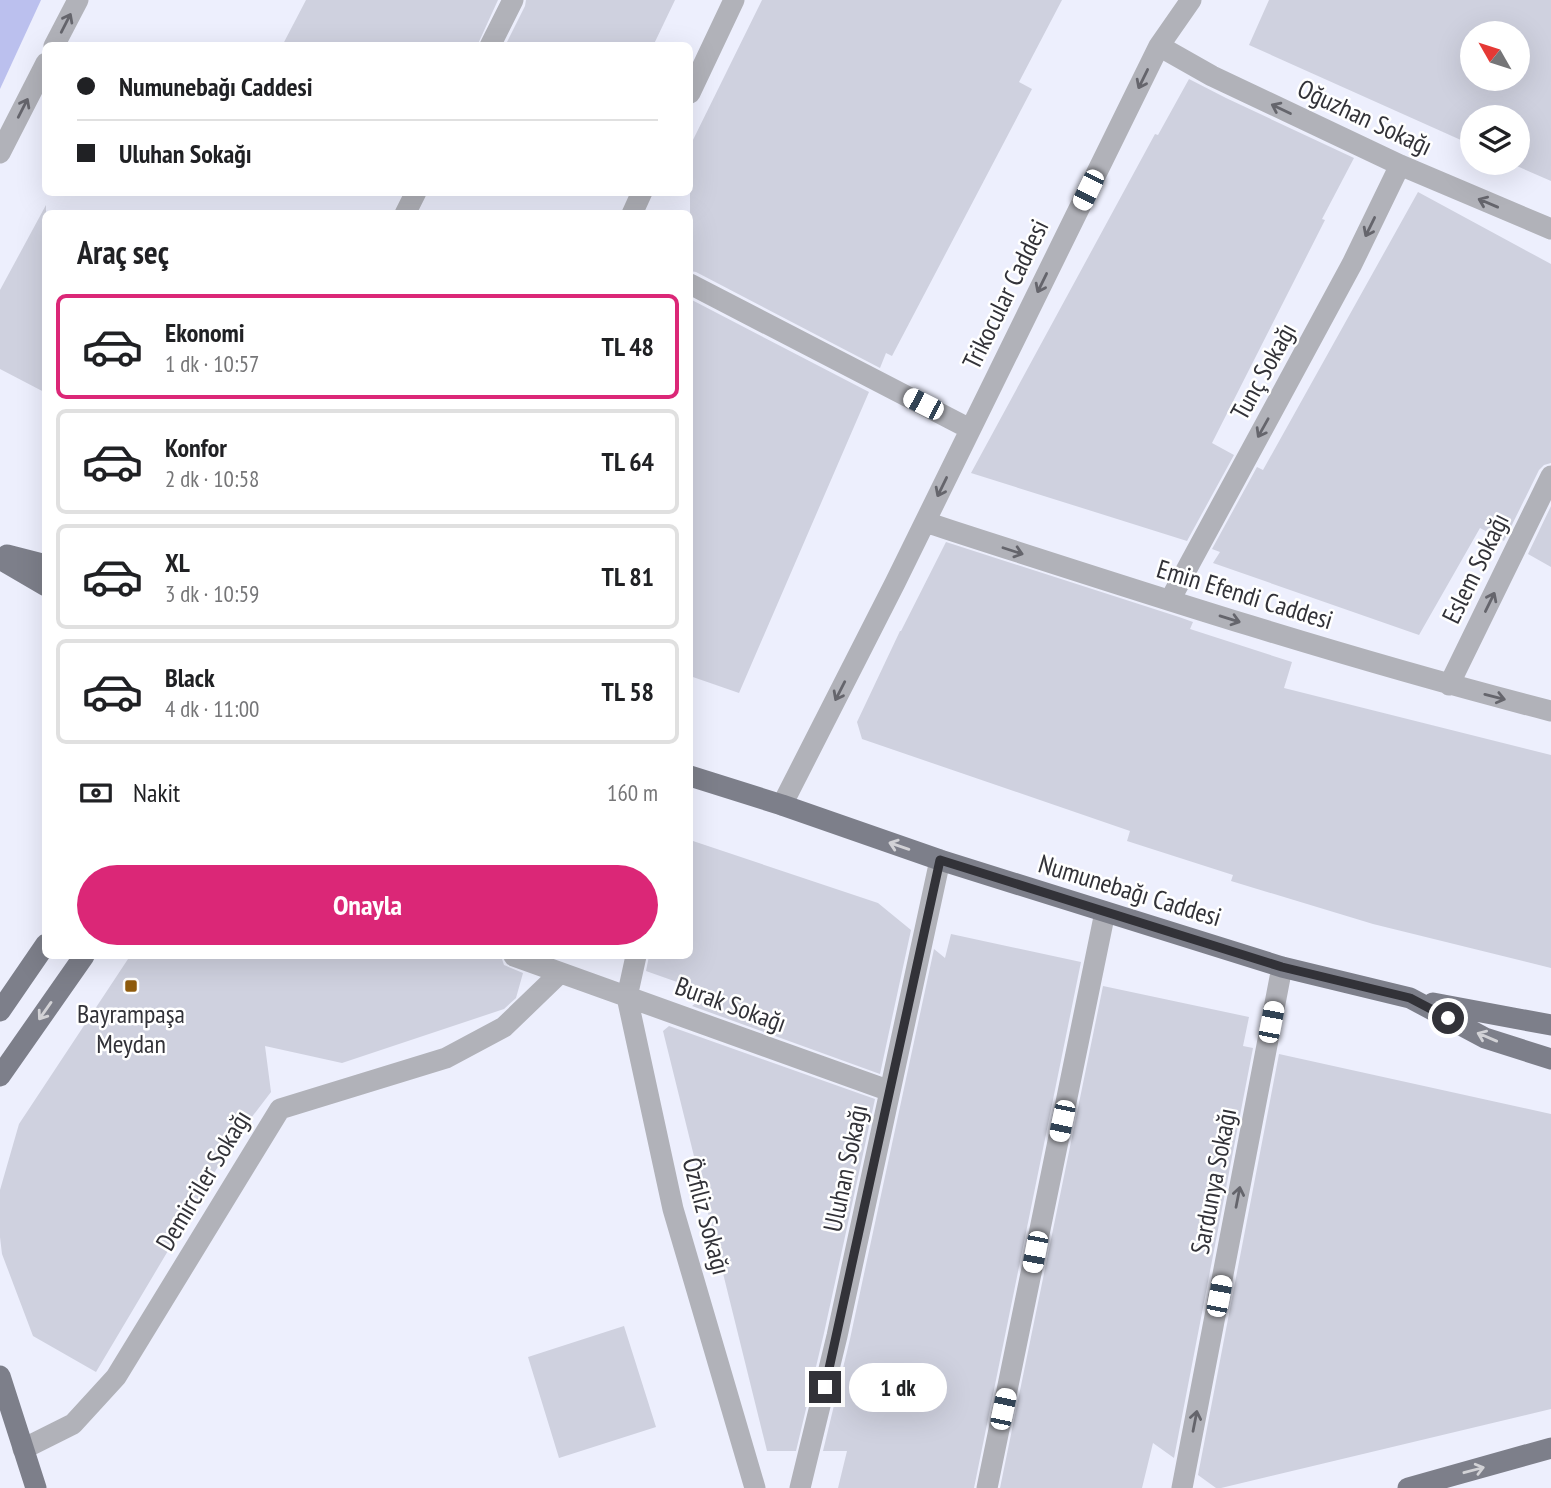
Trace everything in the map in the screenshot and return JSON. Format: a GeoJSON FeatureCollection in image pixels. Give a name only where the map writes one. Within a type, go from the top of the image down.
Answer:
{"type":"FeatureCollection","features":[{"type":"Feature","properties":{"kind":"main road"},"geometry":{"type":"LineString","coordinates":[[0,554],[42,564]]}},
{"type":"Feature","properties":{"kind":"main road"},"geometry":{"type":"LineString","coordinates":[[0,559],[42,584]]}},
{"type":"Feature","properties":{"kind":"main road","name":"Numunebağı Caddesi"},"geometry":{"type":"LineString","coordinates":[[693,777],[940,860],[1282,967],[1410,998],[1485,1038],[1551,1059]]}},
{"type":"Feature","properties":{"kind":"main road"},"geometry":{"type":"LineString","coordinates":[[0,1010],[42,950]]}},
{"type":"Feature","properties":{"kind":"main road"},"geometry":{"type":"LineString","coordinates":[[0,1076],[82,959]]}},
{"type":"Feature","properties":{"kind":"main road"},"geometry":{"type":"LineString","coordinates":[[1410,998],[1551,1025]]}},
{"type":"Feature","properties":{"kind":"main road"},"geometry":{"type":"LineString","coordinates":[[0,1376],[36,1488]]}},
{"type":"Feature","properties":{"kind":"main road"},"geometry":{"type":"LineString","coordinates":[[1408,1488],[1547,1452]]}},
{"type":"Feature","properties":{"kind":"street"},"geometry":{"type":"LineString","coordinates":[[56,42],[78,0]]}},
{"type":"Feature","properties":{"kind":"street"},"geometry":{"type":"LineString","coordinates":[[492,42],[513,0]]}},
{"type":"Feature","properties":{"kind":"street"},"geometry":{"type":"LineString","coordinates":[[693,87],[734,0]]}},
{"type":"Feature","properties":{"kind":"street","name":"Trikocular Caddesi"},"geometry":{"type":"LineString","coordinates":[[782,805],[1159,47],[1191,0]]}},
{"type":"Feature","properties":{"kind":"street","name":"Oğuzhan Sokağı"},"geometry":{"type":"LineString","coordinates":[[1159,47],[1212,76],[1400,166],[1551,229]]}},
{"type":"Feature","properties":{"kind":"street"},"geometry":{"type":"LineString","coordinates":[[0,153],[5,130],[42,70]]}},
{"type":"Feature","properties":{"kind":"street","name":"Tunç Sokağı"},"geometry":{"type":"LineString","coordinates":[[1170,600],[1353,264],[1400,166]]}},
{"type":"Feature","properties":{"kind":"street"},"geometry":{"type":"LineString","coordinates":[[693,286],[970,429]]}},
{"type":"Feature","properties":{"kind":"street","name":"Eslem Sokağı"},"geometry":{"type":"LineString","coordinates":[[1449,685],[1551,476]]}},
{"type":"Feature","properties":{"kind":"street","name":"Emin Efendi Caddesi"},"geometry":{"type":"LineString","coordinates":[[925,522],[1449,685],[1551,711]]}},
{"type":"Feature","properties":{"kind":"street","name":"Uluhan Sokağı"},"geometry":{"type":"LineString","coordinates":[[800,1488],[837,1336],[940,860]]}},
{"type":"Feature","properties":{"kind":"street"},"geometry":{"type":"LineString","coordinates":[[988,1488],[1105,912]]}},
{"type":"Feature","properties":{"kind":"street","name":"Burak Sokağı"},"geometry":{"type":"LineString","coordinates":[[522,959],[890,1091]]}},
{"type":"Feature","properties":{"kind":"street","name":"Özfiliz Sokağı"},"geometry":{"type":"LineString","coordinates":[[635,959],[627,997],[673,1209],[755,1488]]}},
{"type":"Feature","properties":{"kind":"street","name":"Sardunya Sokağı"},"geometry":{"type":"LineString","coordinates":[[1182,1488],[1282,967]]}},
{"type":"Feature","properties":{"kind":"street","name":"Demirciler Sokağı"},"geometry":{"type":"LineString","coordinates":[[23,1449],[73,1424],[116,1377],[280,1109],[446,1058],[504,1027],[560,973]]}},
{"type":"Feature","properties":{"kind":"shaded area"},"geometry":{"type":"Polygon","coordinates":[[[0,0],[41,0],[0,89],[0,0]]]}},
{"type":"Feature","properties":{"kind":"building"},"geometry":{"type":"Polygon","coordinates":[[[306,0],[498,0],[479,42],[284,42],[306,0]]]}},
{"type":"Feature","properties":{"kind":"building"},"geometry":{"type":"Polygon","coordinates":[[[526,0],[675,0],[655,42],[507,42],[526,0]]]}},
{"type":"Feature","properties":{"kind":"building"},"geometry":{"type":"Polygon","coordinates":[[[762,0],[1062,0],[1019,82],[1032,89],[892,356],[886,353],[880,368],[693,272],[693,210],[690,210],[690,196],[693,196],[693,140],[762,0]]]}},
{"type":"Feature","properties":{"kind":"building"},"geometry":{"type":"Polygon","coordinates":[[[1269,0],[1551,0],[1551,181],[1530,172],[1530,105],[1460,105],[1460,140],[1249,45],[1269,0]]]}},
{"type":"Feature","properties":{"kind":"building"},"geometry":{"type":"Polygon","coordinates":[[[1189,79],[1354,158],[1212,443],[1234,455],[1187,541],[971,473],[1155,134],[1158,135],[1189,79]]]}},
{"type":"Feature","properties":{"kind":"building"},"geometry":{"type":"Polygon","coordinates":[[[1418,192],[1551,264],[1551,463],[1539,470],[1504,541],[1480,528],[1419,635],[1213,563],[1220,552],[1212,549],[1257,467],[1263,470],[1418,192]]]}},
{"type":"Feature","properties":{"kind":"building"},"geometry":{"type":"Polygon","coordinates":[[[42,212],[42,391],[0,369],[0,290],[42,212]]]}},
{"type":"Feature","properties":{"kind":"building"},"geometry":{"type":"Polygon","coordinates":[[[693,301],[869,392],[739,693],[693,677],[693,301]]]}},
{"type":"Feature","properties":{"kind":"building"},"geometry":{"type":"Polygon","coordinates":[[[1551,506],[1551,567],[1528,554],[1551,506]]]}},
{"type":"Feature","properties":{"kind":"building"},"geometry":{"type":"Polygon","coordinates":[[[946,542],[1179,617],[1193,622],[1190,629],[1292,662],[1284,688],[1551,755],[1551,968],[1373,924],[1231,881],[1233,875],[1127,841],[1130,831],[862,739],[857,722],[946,542]]]}},
{"type":"Feature","properties":{"kind":"building"},"geometry":{"type":"Polygon","coordinates":[[[693,841],[878,903],[911,930],[880,1074],[692,1006],[708,993],[646,971],[648,959],[693,959],[693,841]]]}},
{"type":"Feature","properties":{"kind":"building"},"geometry":{"type":"Polygon","coordinates":[[[951,934],[1081,962],[974,1488],[838,1488],[847,1451],[823,1451],[850,1339],[934,949],[945,958],[951,934]]]}},
{"type":"Feature","properties":{"kind":"building"},"geometry":{"type":"Polygon","coordinates":[[[128,959],[502,959],[504,965],[523,973],[516,998],[504,1009],[342,1063],[265,1046],[271,1092],[232,1143],[96,1372],[33,1336],[2,1254],[0,1190],[19,1124],[128,959]]]}},
{"type":"Feature","properties":{"kind":"building"},"geometry":{"type":"Polygon","coordinates":[[[1103,986],[1249,1017],[1243,1046],[1253,1048],[1174,1458],[1153,1443],[1142,1488],[1000,1488],[1103,986]]]}},
{"type":"Feature","properties":{"kind":"building"},"geometry":{"type":"Polygon","coordinates":[[[669,1026],[875,1099],[796,1451],[767,1451],[663,1031],[669,1026]]]}},
{"type":"Feature","properties":{"kind":"building"},"geometry":{"type":"Polygon","coordinates":[[[1279,1054],[1551,1114],[1551,1409],[1221,1488],[1216,1488],[1198,1475],[1279,1054]]]}},
{"type":"Feature","properties":{"kind":"building"},"geometry":{"type":"Polygon","coordinates":[[[624,1326],[656,1427],[559,1458],[528,1357],[624,1326]]]}},
{"type":"Feature","properties":{"kind":"place","name":"Bayrampaşa Meydan"},"geometry":{"type":"Point","coordinates":[131,986]}},
{"type":"Feature","properties":{"kind":"route"},"geometry":{"type":"LineString","coordinates":[[825,1387],[940,860],[1282,967],[1410,998],[1448,1018]]}}]}
